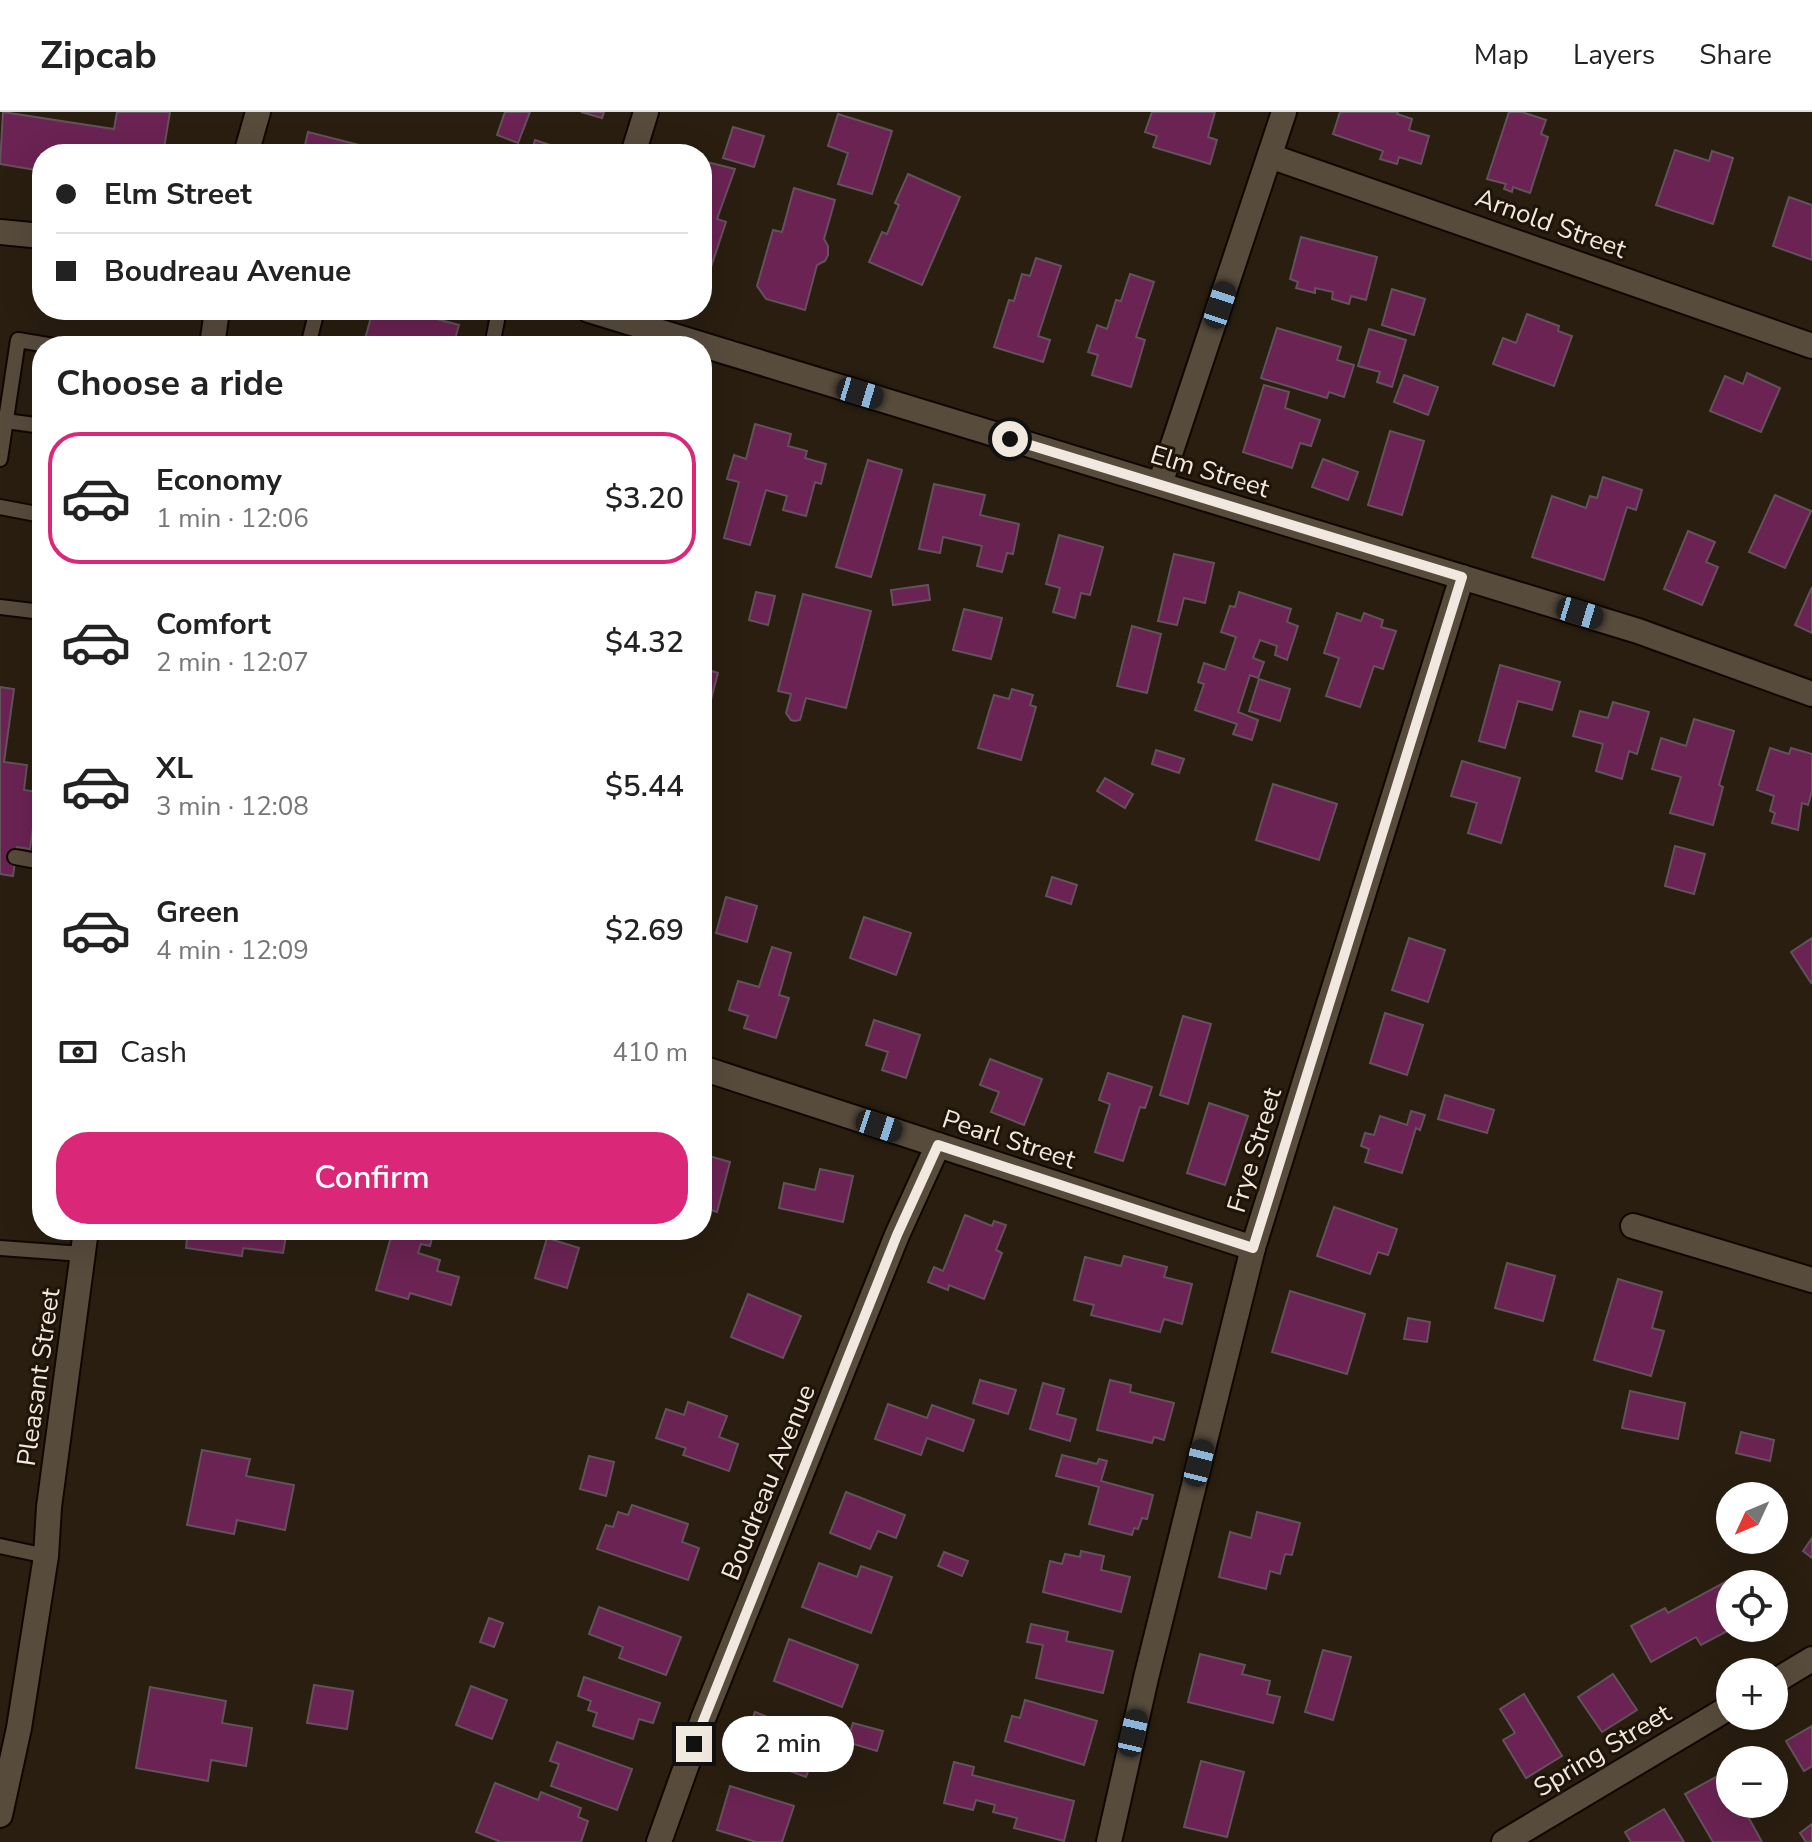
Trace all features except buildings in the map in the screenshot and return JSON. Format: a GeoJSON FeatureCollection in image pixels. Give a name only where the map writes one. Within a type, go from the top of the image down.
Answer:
{"type":"FeatureCollection","features":[{"type":"Feature","properties":{"kind":"street"},"geometry":{"type":"LineString","coordinates":[[249,144],[258,112]]}},
{"type":"Feature","properties":{"kind":"street"},"geometry":{"type":"LineString","coordinates":[[636,144],[646,112]]}},
{"type":"Feature","properties":{"kind":"street"},"geometry":{"type":"LineString","coordinates":[[1160,484],[1284,112]]}},
{"type":"Feature","properties":{"kind":"street","name":"Arnold Street"},"geometry":{"type":"LineString","coordinates":[[1270,156],[1812,346]]}},
{"type":"Feature","properties":{"kind":"street"},"geometry":{"type":"LineString","coordinates":[[0,232],[32,235]]}},
{"type":"Feature","properties":{"kind":"street","name":"Elm Street"},"geometry":{"type":"LineString","coordinates":[[622,320],[674,336]]}},
{"type":"Feature","properties":{"kind":"street","name":"Elm Street"},"geometry":{"type":"LineString","coordinates":[[712,347],[1638,631],[1812,694]]}},
{"type":"Feature","properties":{"kind":"street","name":"Frye Street"},"geometry":{"type":"LineString","coordinates":[[1109,1842],[1146,1678],[1253,1248],[1462,577]]}},
{"type":"Feature","properties":{"kind":"street","name":"Pearl Street"},"geometry":{"type":"LineString","coordinates":[[712,1071],[1253,1248]]}},
{"type":"Feature","properties":{"kind":"street","name":"Boudreau Avenue"},"geometry":{"type":"LineString","coordinates":[[659,1842],[703,1719],[897,1235],[938,1145]]}},
{"type":"Feature","properties":{"kind":"street"},"geometry":{"type":"LineString","coordinates":[[1633,1226],[1812,1280]]}},
{"type":"Feature","properties":{"kind":"street","name":"Pleasant Street"},"geometry":{"type":"LineString","coordinates":[[0,1815],[19,1728],[46,1556],[49,1507],[84,1242]]}},
{"type":"Feature","properties":{"kind":"street"},"geometry":{"type":"LineString","coordinates":[[1788,1674],[1812,1659]]}},
{"type":"Feature","properties":{"kind":"street","name":"Spring Street"},"geometry":{"type":"LineString","coordinates":[[1504,1842],[1716,1715]]}},
{"type":"Feature","properties":{"kind":"lane"},"geometry":{"type":"LineString","coordinates":[[0,459],[18,340],[32,342]]}},
{"type":"Feature","properties":{"kind":"lane"},"geometry":{"type":"LineString","coordinates":[[6,421],[32,425]]}},
{"type":"Feature","properties":{"kind":"lane"},"geometry":{"type":"LineString","coordinates":[[0,507],[32,513]]}},
{"type":"Feature","properties":{"kind":"lane"},"geometry":{"type":"LineString","coordinates":[[0,607],[32,611]]}},
{"type":"Feature","properties":{"kind":"lane"},"geometry":{"type":"LineString","coordinates":[[15,857],[32,860]]}},
{"type":"Feature","properties":{"kind":"lane"},"geometry":{"type":"LineString","coordinates":[[0,1248],[84,1242]]}},
{"type":"Feature","properties":{"kind":"lane"},"geometry":{"type":"LineString","coordinates":[[0,1546],[46,1556]]}},
{"type":"Feature","properties":{"kind":"route"},"geometry":{"type":"LineString","coordinates":[[694,1744],[897,1235],[938,1145],[1253,1248],[1462,577],[1010,439]]}}]}
